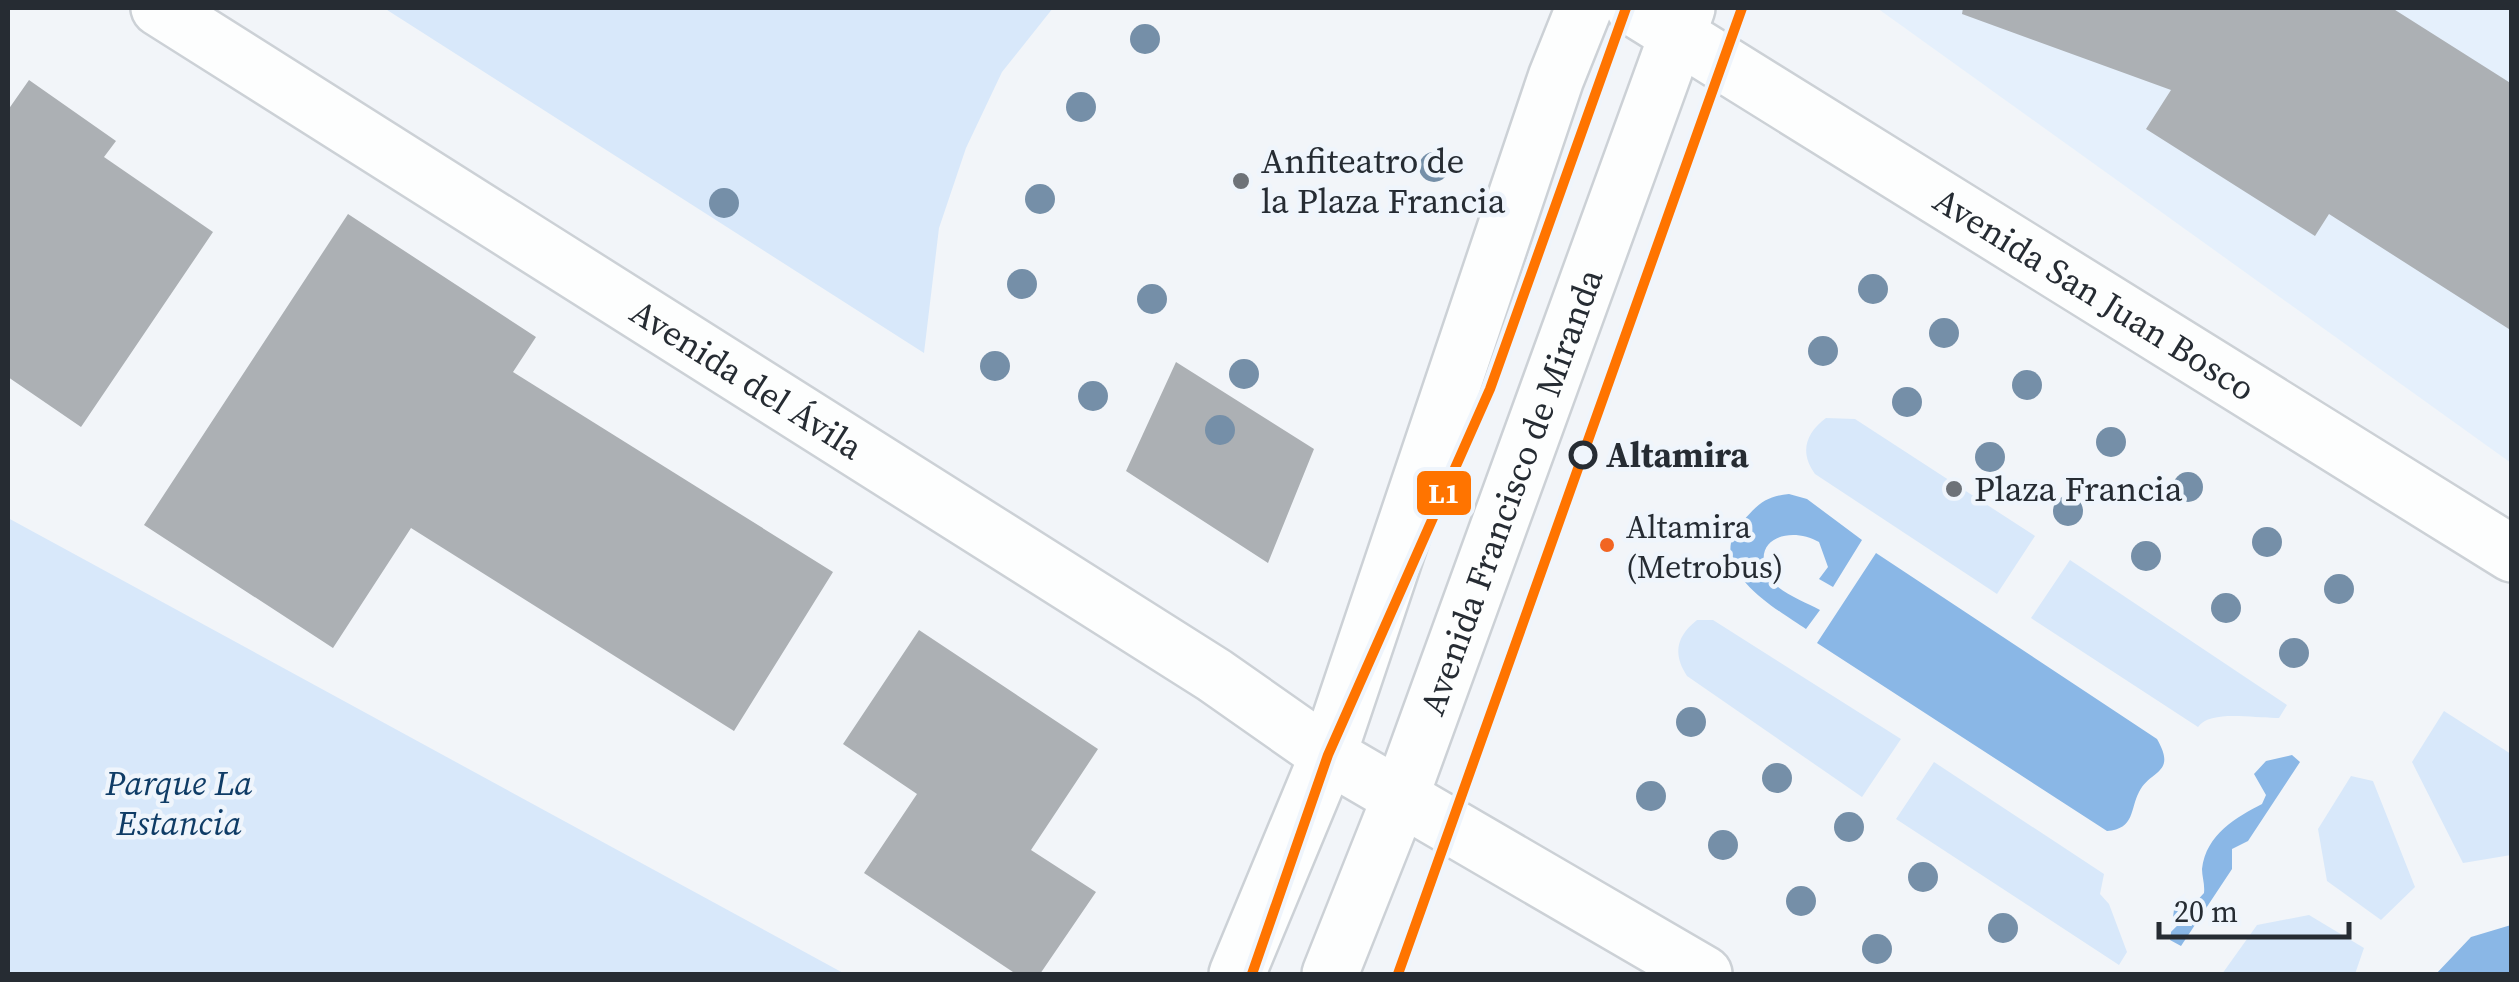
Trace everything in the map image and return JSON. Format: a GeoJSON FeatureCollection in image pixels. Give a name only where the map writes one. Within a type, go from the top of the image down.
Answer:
{"type":"FeatureCollection","features":[{"type":"Feature","properties":{"kind":"main road","name":"Avenida del Ávila"},"geometry":{"type":"LineString","coordinates":[[160,8],[1214,675],[1328,755],[1704,974]]}},
{"type":"Feature","properties":{"kind":"main road"},"geometry":{"type":"LineString","coordinates":[[1237,974],[1328,755],[1550,97],[1584,8]]}},
{"type":"Feature","properties":{"kind":"main road","name":"Avenida San Juan Bosco"},"geometry":{"type":"LineString","coordinates":[[1666,16],[2503,543]]}},
{"type":"Feature","properties":{"kind":"main road","name":"Avenida Francisco de Miranda"},"geometry":{"type":"LineString","coordinates":[[1330,974],[1400,798],[1666,16]]}},
{"type":"Feature","properties":{"kind":"shaded area"},"geometry":{"type":"Polygon","coordinates":[[[1877,8],[2511,8],[2511,463],[1877,8]]]}},
{"type":"Feature","properties":{"kind":"green space"},"geometry":{"type":"Polygon","coordinates":[[[384,8],[1053,8],[1002,72],[966,148],[939,228],[924,353],[384,8]]]}},
{"type":"Feature","properties":{"kind":"green space"},"geometry":{"type":"Polygon","coordinates":[[[1826,418],[1855,419],[2035,536],[1997,594],[1815,474],[1807,458],[1807,443],[1826,418]]]}},
{"type":"Feature","properties":{"kind":"green space","name":"Parque La Estancia"},"geometry":{"type":"Polygon","coordinates":[[[8,518],[845,974],[8,974],[8,518]]]}},
{"type":"Feature","properties":{"kind":"green space"},"geometry":{"type":"Polygon","coordinates":[[[2070,560],[2287,705],[2279,718],[2213,718],[2198,727],[2031,618],[2070,560]]]}},
{"type":"Feature","properties":{"kind":"green space"},"geometry":{"type":"Polygon","coordinates":[[[1697,620],[1713,620],[1901,739],[1862,797],[1687,676],[1679,660],[1679,645],[1697,620]]]}},
{"type":"Feature","properties":{"kind":"green space"},"geometry":{"type":"Polygon","coordinates":[[[2444,711],[2511,754],[2511,855],[2463,863],[2412,762],[2444,711]]]}},
{"type":"Feature","properties":{"kind":"green space"},"geometry":{"type":"Polygon","coordinates":[[[1934,762],[2104,874],[2100,894],[2109,904],[2127,952],[2119,965],[1896,819],[1934,762]]]}},
{"type":"Feature","properties":{"kind":"green space"},"geometry":{"type":"Polygon","coordinates":[[[2351,776],[2373,781],[2415,887],[2381,920],[2327,881],[2318,829],[2351,776]]]}},
{"type":"Feature","properties":{"kind":"green space"},"geometry":{"type":"Polygon","coordinates":[[[2309,915],[2364,948],[2355,974],[2222,974],[2257,925],[2309,915]]]}},
{"type":"Feature","properties":{"kind":"water"},"geometry":{"type":"Polygon","coordinates":[[[1789,494],[1807,499],[1862,540],[1833,587],[1819,579],[1828,567],[1819,542],[1786,535],[1769,544],[1764,562],[1772,581],[1820,610],[1806,629],[1747,584],[1736,570],[1731,554],[1732,538],[1753,510],[1768,499],[1789,494]]]}},
{"type":"Feature","properties":{"kind":"water"},"geometry":{"type":"Polygon","coordinates":[[[1876,553],[2157,739],[2163,765],[2139,792],[2123,826],[2107,831],[1817,643],[1876,553]]]}},
{"type":"Feature","properties":{"kind":"water"},"geometry":{"type":"Polygon","coordinates":[[[2292,755],[2300,762],[2248,841],[2232,849],[2232,869],[2181,946],[2170,940],[2175,902],[2194,904],[2204,893],[2202,869],[2216,836],[2262,804],[2266,795],[2254,774],[2266,761],[2292,755]]]}},
{"type":"Feature","properties":{"kind":"water"},"geometry":{"type":"Polygon","coordinates":[[[2511,925],[2511,974],[2436,974],[2471,937],[2511,925]]]}},
{"type":"Feature","properties":{"kind":"building"},"geometry":{"type":"Polygon","coordinates":[[[1963,8],[2392,8],[2512,84],[2512,331],[2329,214],[2315,236],[2146,129],[2171,90],[1962,14],[1963,8]]]}},
{"type":"Feature","properties":{"kind":"building"},"geometry":{"type":"Polygon","coordinates":[[[29,80],[116,141],[104,157],[213,232],[81,427],[8,377],[8,110],[29,80]]]}},
{"type":"Feature","properties":{"kind":"building"},"geometry":{"type":"Polygon","coordinates":[[[348,214],[536,337],[513,372],[833,572],[734,731],[411,528],[333,648],[144,525],[348,214]]]}},
{"type":"Feature","properties":{"kind":"building"},"geometry":{"type":"Polygon","coordinates":[[[1176,362],[1314,449],[1268,563],[1126,471],[1176,362]]]}},
{"type":"Feature","properties":{"kind":"building"},"geometry":{"type":"Polygon","coordinates":[[[919,630],[1098,749],[1031,850],[1096,892],[1040,974],[1016,974],[864,873],[917,794],[843,744],[919,630]]]}},
{"type":"Feature","properties":{"kind":"transit line","name":"L1"},"geometry":{"type":"LineString","coordinates":[[1252,974],[1328,755],[1490,389],[1626,8]]}},
{"type":"Feature","properties":{"kind":"transit line","name":"L1"},"geometry":{"type":"LineString","coordinates":[[1398,974],[1742,8]]}},
{"type":"Feature","properties":{"kind":"place","name":"Anfiteatro de la Plaza Francia"},"geometry":{"type":"Point","coordinates":[1241,181]}},
{"type":"Feature","properties":{"kind":"place","name":"Altamira"},"geometry":{"type":"Point","coordinates":[1583,455]}},
{"type":"Feature","properties":{"kind":"place","name":"Plaza Francia"},"geometry":{"type":"Point","coordinates":[1954,489]}},
{"type":"Feature","properties":{"kind":"place","name":"Altamira (Metrobus)"},"geometry":{"type":"Point","coordinates":[1607,545]}}]}
